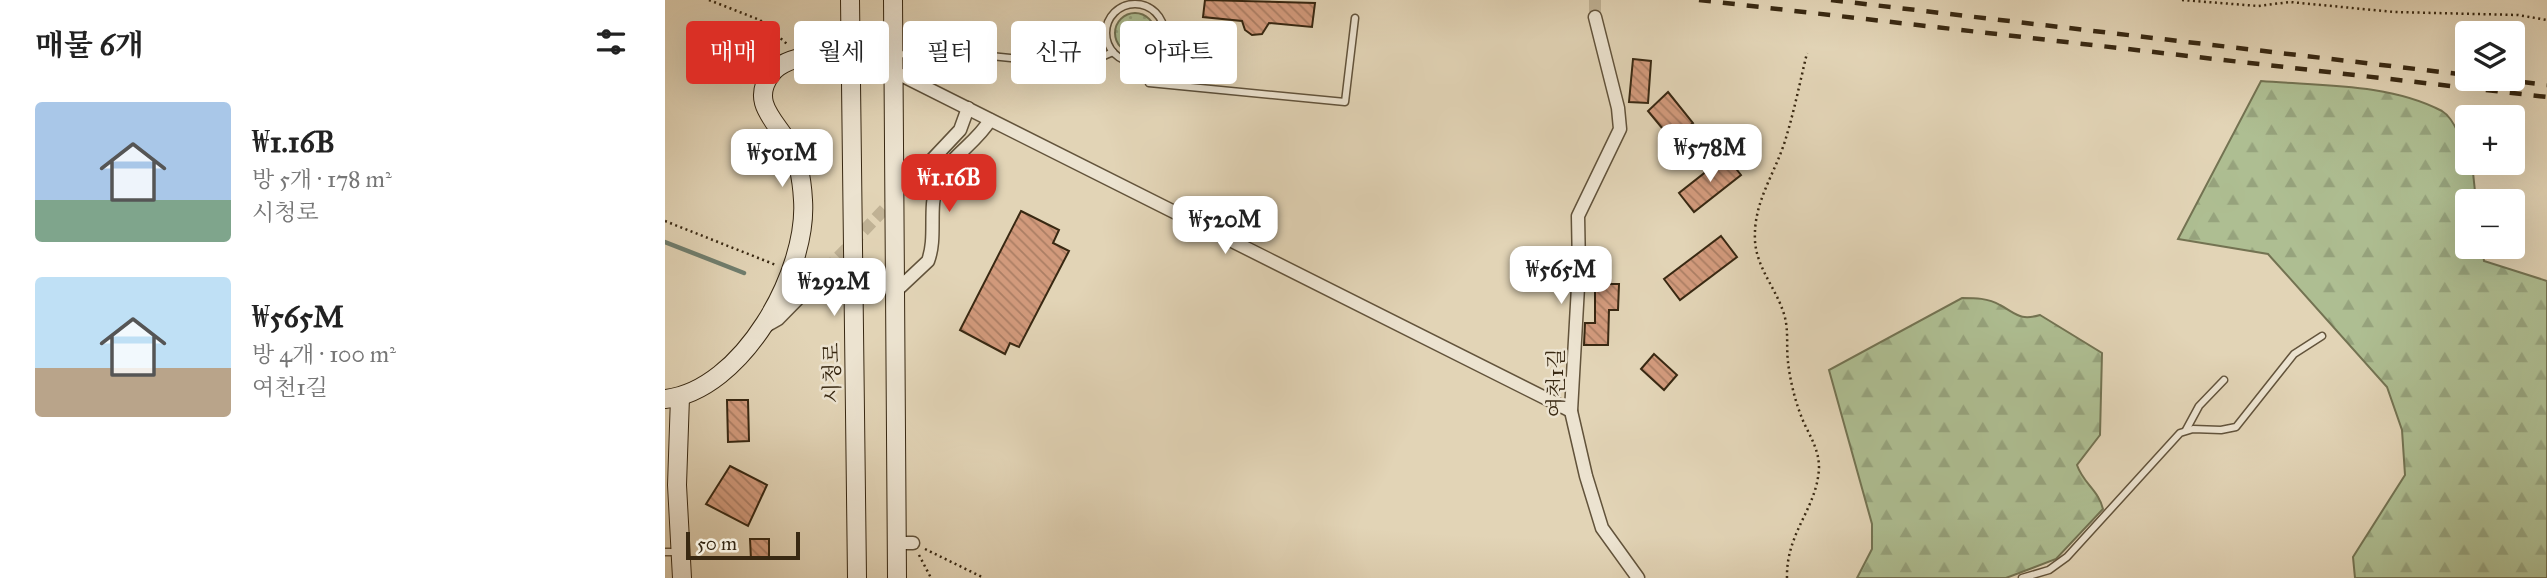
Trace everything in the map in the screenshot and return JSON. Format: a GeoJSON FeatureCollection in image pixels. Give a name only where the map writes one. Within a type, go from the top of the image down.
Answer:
{"type":"FeatureCollection","features":[{"type":"Feature","properties":{"kind":"street","name":"시청로"},"geometry":{"type":"LineString","coordinates":[[849,0],[849,21]]}},
{"type":"Feature","properties":{"kind":"street"},"geometry":{"type":"LineString","coordinates":[[893,0],[895,292],[905,543],[897,578]]}},
{"type":"Feature","properties":{"kind":"street","name":"여천1길"},"geometry":{"type":"LineString","coordinates":[[1595,17],[1620,124],[1578,216],[1579,269],[1571,411],[1586,477],[1602,528],[1638,578]]}},
{"type":"Feature","properties":{"kind":"street"},"geometry":{"type":"LineString","coordinates":[[682,578],[672,552],[677,443],[672,398],[711,381],[729,367],[761,328],[792,271],[804,222],[800,176],[789,144],[765,111],[762,100],[765,83],[776,68],[794,59]]}},
{"type":"Feature","properties":{"kind":"street"},"geometry":{"type":"LineString","coordinates":[[889,62],[990,120],[1571,411]]}},
{"type":"Feature","properties":{"kind":"street","name":"시청로"},"geometry":{"type":"LineString","coordinates":[[849,84],[857,578]]}},
{"type":"Feature","properties":{"kind":"street"},"geometry":{"type":"LineString","coordinates":[[927,164],[960,130],[968,108]]}},
{"type":"Feature","properties":{"kind":"street"},"geometry":{"type":"LineString","coordinates":[[895,292],[928,261],[933,198],[943,173],[982,134],[990,120]]}},
{"type":"Feature","properties":{"kind":"street"},"geometry":{"type":"LineString","coordinates":[[761,328],[778,320],[825,270]]}},
{"type":"Feature","properties":{"kind":"street"},"geometry":{"type":"LineString","coordinates":[[665,415],[670,421],[677,443]]}},
{"type":"Feature","properties":{"kind":"lane"},"geometry":{"type":"LineString","coordinates":[[1120,57],[1113,52],[1106,39],[1108,20],[1122,6],[1141,5],[1157,14],[1160,21]]}},
{"type":"Feature","properties":{"kind":"lane"},"geometry":{"type":"LineString","coordinates":[[1159,84],[1345,102],[1355,18]]}},
{"type":"Feature","properties":{"kind":"lane"},"geometry":{"type":"LineString","coordinates":[[893,63],[941,51],[1071,64],[1094,61],[1113,52]]}},
{"type":"Feature","properties":{"kind":"lane"},"geometry":{"type":"LineString","coordinates":[[2186,430],[2236,427],[2294,354],[2322,336]]}},
{"type":"Feature","properties":{"kind":"lane"},"geometry":{"type":"LineString","coordinates":[[2022,578],[2049,570],[2067,557],[2168,445],[2186,430],[2199,406],[2224,380]]}},
{"type":"Feature","properties":{"kind":"path"},"geometry":{"type":"LineString","coordinates":[[709,0],[760,20],[794,51]]}},
{"type":"Feature","properties":{"kind":"path"},"geometry":{"type":"LineString","coordinates":[[2182,0],[2258,6],[2290,2],[2394,12],[2518,15],[2547,20]]}},
{"type":"Feature","properties":{"kind":"path"},"geometry":{"type":"LineString","coordinates":[[1787,578],[1788,554],[1796,528],[1814,497],[1819,467],[1816,443],[1803,422],[1795,394],[1788,361],[1784,313],[1758,259],[1755,226],[1759,202],[1785,142],[1807,53]]}},
{"type":"Feature","properties":{"kind":"path"},"geometry":{"type":"LineString","coordinates":[[665,221],[792,271]]}},
{"type":"Feature","properties":{"kind":"path"},"geometry":{"type":"LineString","coordinates":[[905,543],[931,578]]}},
{"type":"Feature","properties":{"kind":"path"},"geometry":{"type":"LineString","coordinates":[[905,543],[984,578]]}},
{"type":"Feature","properties":{"kind":"green space"},"geometry":{"type":"Polygon","coordinates":[[[1127,14],[1143,14],[1151,21],[1120,21],[1120,46],[1116,41],[1116,25],[1121,19],[1127,14]]]}},
{"type":"Feature","properties":{"kind":"green space"},"geometry":{"type":"Polygon","coordinates":[[[2261,81],[2354,87],[2400,95],[2447,115],[2455,127],[2455,175],[2473,175],[2475,189],[2455,189],[2455,259],[2484,259],[2547,281],[2547,578],[2355,578],[2353,557],[2405,475],[2402,430],[2387,387],[2268,254],[2178,239],[2261,81]]]}},
{"type":"Feature","properties":{"kind":"green space"},"geometry":{"type":"Polygon","coordinates":[[[1962,298],[1991,301],[2023,317],[2040,315],[2102,353],[2100,435],[2077,465],[2103,509],[2056,559],[2006,578],[1857,578],[1872,549],[1872,524],[1829,370],[1962,298]]]}},
{"type":"Feature","properties":{"kind":"building"},"geometry":{"type":"Polygon","coordinates":[[[1205,0],[1315,3],[1312,27],[1269,23],[1262,34],[1252,35],[1245,30],[1242,21],[1203,17],[1205,0]]]}},
{"type":"Feature","properties":{"kind":"building"},"geometry":{"type":"Polygon","coordinates":[[[1633,59],[1651,61],[1648,103],[1629,102],[1633,59]]]}},
{"type":"Feature","properties":{"kind":"building"},"geometry":{"type":"Polygon","coordinates":[[[1668,92],[1693,123],[1672,140],[1648,111],[1668,92]]]}},
{"type":"Feature","properties":{"kind":"building"},"geometry":{"type":"Polygon","coordinates":[[[1726,156],[1741,175],[1694,212],[1679,193],[1726,156]]]}},
{"type":"Feature","properties":{"kind":"building"},"geometry":{"type":"Polygon","coordinates":[[[1021,211],[1059,230],[1053,243],[1069,251],[1019,347],[1010,343],[1005,354],[960,330],[1021,211]]]}},
{"type":"Feature","properties":{"kind":"building"},"geometry":{"type":"Polygon","coordinates":[[[1721,236],[1737,257],[1680,300],[1664,279],[1721,236]]]}},
{"type":"Feature","properties":{"kind":"building"},"geometry":{"type":"Polygon","coordinates":[[[1595,284],[1619,284],[1618,310],[1609,310],[1608,345],[1584,345],[1585,323],[1595,323],[1595,284]]]}},
{"type":"Feature","properties":{"kind":"building"},"geometry":{"type":"Polygon","coordinates":[[[1654,354],[1677,375],[1664,390],[1641,369],[1654,354]]]}},
{"type":"Feature","properties":{"kind":"building"},"geometry":{"type":"Polygon","coordinates":[[[727,400],[748,400],[749,441],[728,442],[727,400]]]}},
{"type":"Feature","properties":{"kind":"building"},"geometry":{"type":"Polygon","coordinates":[[[730,466],[767,485],[748,526],[706,504],[730,466]]]}},
{"type":"Feature","properties":{"kind":"building"},"geometry":{"type":"Polygon","coordinates":[[[750,539],[769,539],[769,559],[751,559],[750,539]]]}},
{"type":"Feature","properties":{"kind":"waterway"},"geometry":{"type":"LineString","coordinates":[[665,242],[744,273]]}},
{"type":"Feature","properties":{"kind":"tunnel"},"geometry":{"type":"LineString","coordinates":[[1595,0],[1595,17]]}},
{"type":"Feature","properties":{"kind":"tunnel"},"geometry":{"type":"LineString","coordinates":[[826,270],[927,165]]}},
{"type":"Feature","properties":{"kind":"railway"},"geometry":{"type":"LineString","coordinates":[[1699,0],[2547,97]]}},
{"type":"Feature","properties":{"kind":"railway"},"geometry":{"type":"LineString","coordinates":[[1831,0],[2455,74]]}},
{"type":"Feature","properties":{"kind":"railway"},"geometry":{"type":"LineString","coordinates":[[2525,82],[2547,85]]}}]}
